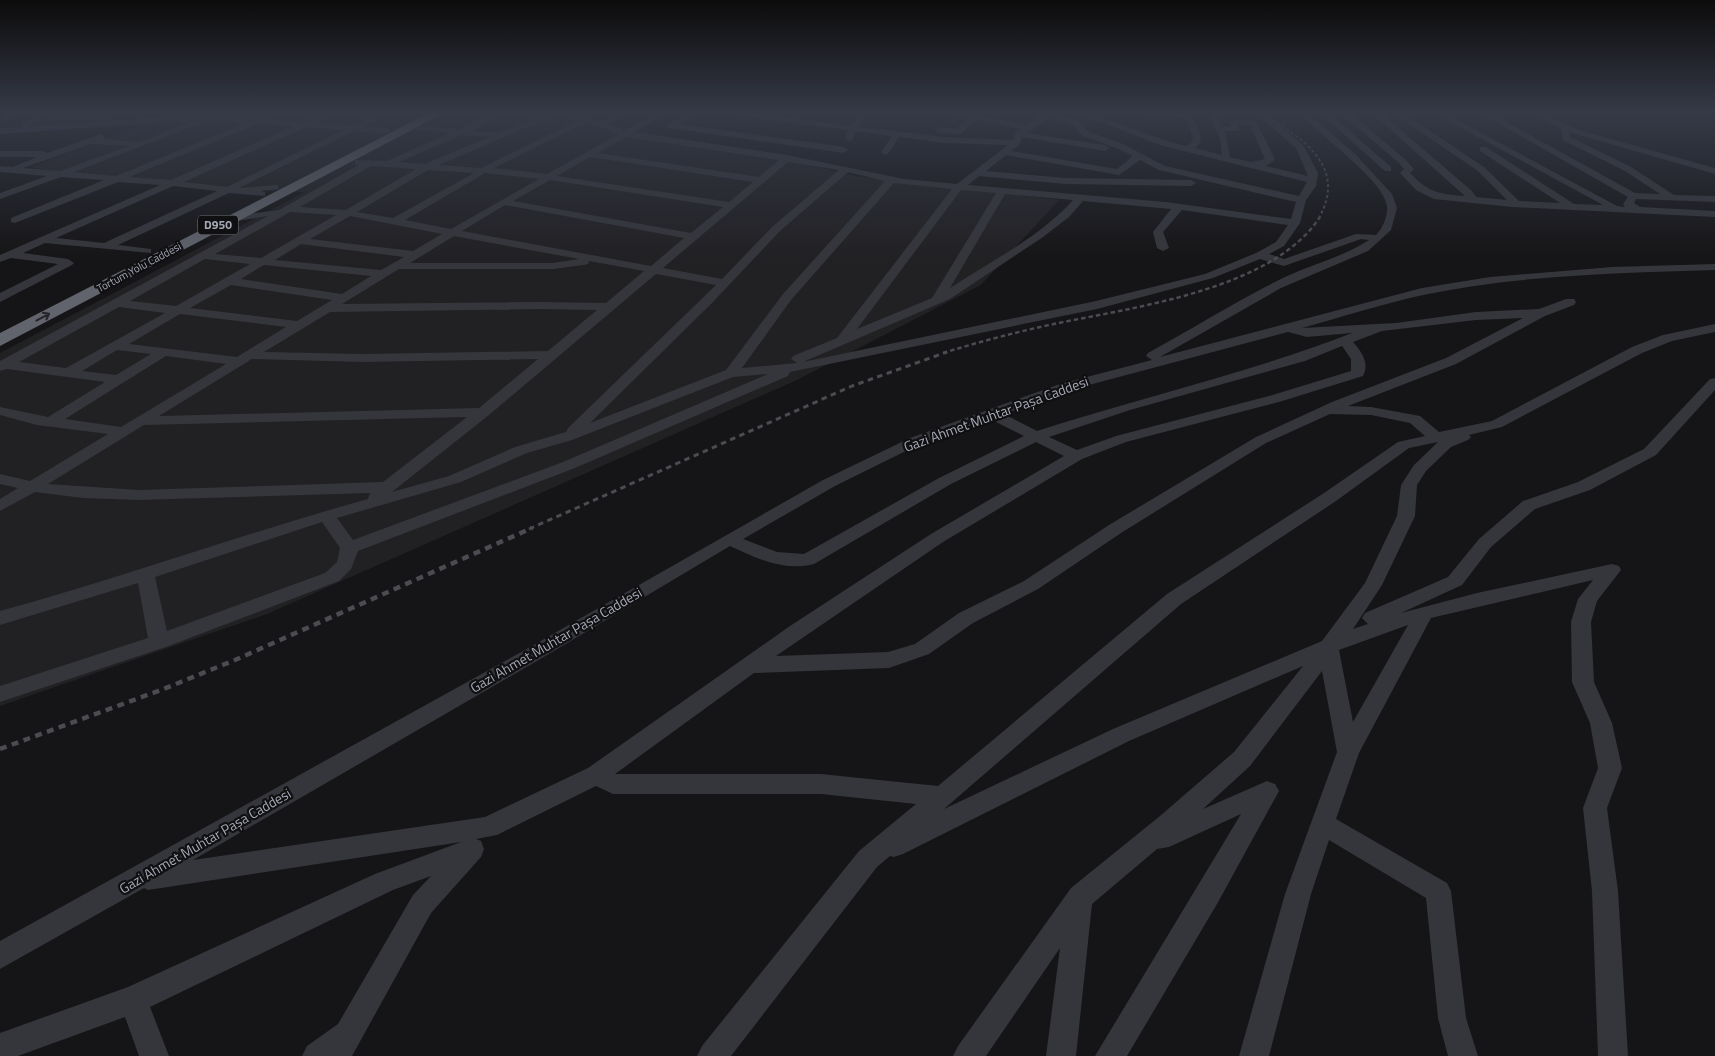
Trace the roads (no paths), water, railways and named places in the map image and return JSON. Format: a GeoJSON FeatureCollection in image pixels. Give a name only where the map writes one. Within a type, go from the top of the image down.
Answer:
{"type":"FeatureCollection","features":[{"type":"Feature","properties":{"kind":"highway","name":"Tortum Yolu Caddesi"},"geometry":{"type":"LineString","coordinates":[[0,340],[231,219],[330,162]]}},
{"type":"Feature","properties":{"kind":"highway","name":"Tortum Yolu Caddesi"},"geometry":{"type":"LineString","coordinates":[[0,326],[262,194],[277,191],[339,162]]}},
{"type":"Feature","properties":{"kind":"street"},"geometry":{"type":"LineString","coordinates":[[0,173],[31,162]]}},
{"type":"Feature","properties":{"kind":"street"},"geometry":{"type":"LineString","coordinates":[[0,196],[94,162]]}},
{"type":"Feature","properties":{"kind":"street"},"geometry":{"type":"LineString","coordinates":[[16,220],[156,162]]}},
{"type":"Feature","properties":{"kind":"street"},"geometry":{"type":"LineString","coordinates":[[4,257],[218,162]]}},
{"type":"Feature","properties":{"kind":"street"},"geometry":{"type":"LineString","coordinates":[[104,247],[285,162]]}},
{"type":"Feature","properties":{"kind":"street"},"geometry":{"type":"LineString","coordinates":[[359,162],[483,170],[548,177],[732,205]]}},
{"type":"Feature","properties":{"kind":"street"},"geometry":{"type":"LineString","coordinates":[[386,164],[390,162]]}},
{"type":"Feature","properties":{"kind":"street"},"geometry":{"type":"LineString","coordinates":[[68,373],[437,162]]}},
{"type":"Feature","properties":{"kind":"street"},"geometry":{"type":"LineString","coordinates":[[396,221],[499,162]]}},
{"type":"Feature","properties":{"kind":"street"},"geometry":{"type":"LineString","coordinates":[[0,506],[416,254],[574,162]]}},
{"type":"Feature","properties":{"kind":"street"},"geometry":{"type":"LineString","coordinates":[[643,162],[762,180]]}},
{"type":"Feature","properties":{"kind":"street"},"geometry":{"type":"LineString","coordinates":[[369,502],[484,412],[782,162]]}},
{"type":"Feature","properties":{"kind":"street"},"geometry":{"type":"LineString","coordinates":[[811,162],[891,180],[1001,192],[1179,206],[1295,223]]}},
{"type":"Feature","properties":{"kind":"street"},"geometry":{"type":"LineString","coordinates":[[832,166],[835,162]]}},
{"type":"Feature","properties":{"kind":"street"},"geometry":{"type":"LineString","coordinates":[[841,341],[958,188],[990,162]]}},
{"type":"Feature","properties":{"kind":"street"},"geometry":{"type":"LineString","coordinates":[[1032,180],[1051,162]]}},
{"type":"Feature","properties":{"kind":"street"},"geometry":{"type":"LineString","coordinates":[[1060,162],[1119,172]]}},
{"type":"Feature","properties":{"kind":"street"},"geometry":{"type":"LineString","coordinates":[[1106,182],[1131,162]]}},
{"type":"Feature","properties":{"kind":"street"},"geometry":{"type":"LineString","coordinates":[[1150,162],[1162,168],[1301,200]]}},
{"type":"Feature","properties":{"kind":"street"},"geometry":{"type":"LineString","coordinates":[[1214,162],[1222,166],[1266,162]]}},
{"type":"Feature","properties":{"kind":"street"},"geometry":{"type":"LineString","coordinates":[[0,618],[145,574],[326,515],[455,479],[521,450],[567,437],[731,373],[793,368],[916,340],[1098,305],[1209,276],[1260,255],[1280,244],[1295,223],[1301,200],[1311,185],[1313,173],[1308,162]]}},
{"type":"Feature","properties":{"kind":"street"},"geometry":{"type":"LineString","coordinates":[[1133,368],[1270,290],[1349,255],[1384,233],[1392,214],[1392,203],[1356,162]]}},
{"type":"Feature","properties":{"kind":"street"},"geometry":{"type":"LineString","coordinates":[[1380,162],[1388,169]]}},
{"type":"Feature","properties":{"kind":"street"},"geometry":{"type":"LineString","coordinates":[[1403,162],[1409,169],[1406,173]]}},
{"type":"Feature","properties":{"kind":"street"},"geometry":{"type":"LineString","coordinates":[[1433,162],[1469,194],[1472,201]]}},
{"type":"Feature","properties":{"kind":"street"},"geometry":{"type":"LineString","coordinates":[[1472,162],[1516,204]]}},
{"type":"Feature","properties":{"kind":"street"},"geometry":{"type":"LineString","coordinates":[[1504,162],[1572,207]]}},
{"type":"Feature","properties":{"kind":"street"},"geometry":{"type":"LineString","coordinates":[[1526,162],[1618,210]]}},
{"type":"Feature","properties":{"kind":"street"},"geometry":{"type":"LineString","coordinates":[[1572,162],[1600,175],[1633,196],[1715,199]]}},
{"type":"Feature","properties":{"kind":"street"},"geometry":{"type":"LineString","coordinates":[[1615,162],[1671,197]]}},
{"type":"Feature","properties":{"kind":"street"},"geometry":{"type":"LineString","coordinates":[[1682,162],[1715,171]]}},
{"type":"Feature","properties":{"kind":"street"},"geometry":{"type":"LineString","coordinates":[[2,365],[204,256],[369,163]]}},
{"type":"Feature","properties":{"kind":"street"},"geometry":{"type":"LineString","coordinates":[[1248,165],[1311,185]]}},
{"type":"Feature","properties":{"kind":"street"},"geometry":{"type":"LineString","coordinates":[[1360,166],[1406,173],[1419,188],[1434,196],[1516,204],[1715,214]]}},
{"type":"Feature","properties":{"kind":"street"},"geometry":{"type":"LineString","coordinates":[[1698,167],[1715,175]]}},
{"type":"Feature","properties":{"kind":"street"},"geometry":{"type":"LineString","coordinates":[[0,169],[170,183],[262,194]]}},
{"type":"Feature","properties":{"kind":"street"},"geometry":{"type":"LineString","coordinates":[[567,437],[725,283],[776,229],[845,170]]}},
{"type":"Feature","properties":{"kind":"street"},"geometry":{"type":"LineString","coordinates":[[977,173],[1032,180],[1233,185]]}},
{"type":"Feature","properties":{"kind":"street"},"geometry":{"type":"LineString","coordinates":[[731,373],[786,298],[891,180]]}},
{"type":"Feature","properties":{"kind":"street"},"geometry":{"type":"LineString","coordinates":[[1272,181],[1311,185]]}},
{"type":"Feature","properties":{"kind":"street"},"geometry":{"type":"LineString","coordinates":[[230,189],[277,191],[291,208]]}},
{"type":"Feature","properties":{"kind":"street"},"geometry":{"type":"LineString","coordinates":[[936,301],[1001,192]]}},
{"type":"Feature","properties":{"kind":"street"},"geometry":{"type":"LineString","coordinates":[[1633,196],[1628,204],[1639,211]]}},
{"type":"Feature","properties":{"kind":"street"},"geometry":{"type":"LineString","coordinates":[[774,370],[936,301],[982,275],[1039,235],[1065,215],[1079,199]]}},
{"type":"Feature","properties":{"kind":"street"},"geometry":{"type":"LineString","coordinates":[[503,202],[694,237]]}},
{"type":"Feature","properties":{"kind":"street"},"geometry":{"type":"LineString","coordinates":[[1163,248],[1158,232],[1179,206]]}},
{"type":"Feature","properties":{"kind":"street"},"geometry":{"type":"LineString","coordinates":[[215,217],[231,219],[291,208]]}},
{"type":"Feature","properties":{"kind":"street"},"geometry":{"type":"LineString","coordinates":[[249,209],[291,208],[348,213],[725,283]]}},
{"type":"Feature","properties":{"kind":"street"},"geometry":{"type":"LineString","coordinates":[[0,219],[16,220],[31,225]]}},
{"type":"Feature","properties":{"kind":"street"},"geometry":{"type":"LineString","coordinates":[[1260,255],[1284,263],[1360,236],[1377,238]]}},
{"type":"Feature","properties":{"kind":"street"},"geometry":{"type":"LineString","coordinates":[[42,240],[147,251]]}},
{"type":"Feature","properties":{"kind":"street"},"geometry":{"type":"LineString","coordinates":[[299,241],[416,254]]}},
{"type":"Feature","properties":{"kind":"street"},"geometry":{"type":"LineString","coordinates":[[204,256],[384,274]]}},
{"type":"Feature","properties":{"kind":"street"},"geometry":{"type":"LineString","coordinates":[[0,298],[68,263],[64,261],[4,257]]}},
{"type":"Feature","properties":{"kind":"street"},"geometry":{"type":"LineString","coordinates":[[398,266],[553,266],[605,260]]}},
{"type":"Feature","properties":{"kind":"street"},"geometry":{"type":"LineString","coordinates":[[1133,368],[1422,292],[1490,281],[1612,270],[1715,267]]}},
{"type":"Feature","properties":{"kind":"street"},"geometry":{"type":"LineString","coordinates":[[228,281],[344,298]]}},
{"type":"Feature","properties":{"kind":"street"},"geometry":{"type":"LineString","coordinates":[[750,665],[889,660],[922,649],[966,618],[1031,585],[1115,530],[1260,440],[1327,409],[1451,361],[1541,313],[1570,302]]}},
{"type":"Feature","properties":{"kind":"street"},"geometry":{"type":"LineString","coordinates":[[116,303],[299,325]]}},
{"type":"Feature","properties":{"kind":"street"},"geometry":{"type":"LineString","coordinates":[[328,308],[389,309],[564,304],[611,307]]}},
{"type":"Feature","properties":{"kind":"street"},"geometry":{"type":"LineString","coordinates":[[1286,328],[1308,333],[1380,327],[1396,328],[1476,316],[1541,313]]}},
{"type":"Feature","properties":{"kind":"street"},"geometry":{"type":"LineString","coordinates":[[729,540],[767,556],[789,562],[808,560],[945,482],[1036,436],[1125,407],[1300,358],[1380,327]]}},
{"type":"Feature","properties":{"kind":"street"},"geometry":{"type":"LineString","coordinates":[[968,1056],[1080,897],[1140,848],[1242,759],[1335,639],[1373,585],[1406,516],[1409,485],[1420,468],[1446,444],[1497,424],[1637,350],[1668,338],[1715,328]]}},
{"type":"Feature","properties":{"kind":"street"},"geometry":{"type":"LineString","coordinates":[[137,880],[488,827],[596,775],[797,631],[937,538],[1076,456],[1121,439],[1274,399],[1358,374],[1360,365],[1358,355],[1344,342]]}},
{"type":"Feature","properties":{"kind":"street"},"geometry":{"type":"LineString","coordinates":[[114,346],[244,358],[307,359],[457,355],[553,355]]}},
{"type":"Feature","properties":{"kind":"street"},"geometry":{"type":"LineString","coordinates":[[50,422],[164,352]]}},
{"type":"Feature","properties":{"kind":"street"},"geometry":{"type":"LineString","coordinates":[[2,365],[119,380]]}},
{"type":"Feature","properties":{"kind":"street"},"geometry":{"type":"LineString","coordinates":[[349,548],[569,465],[763,383],[793,368]]}},
{"type":"Feature","properties":{"kind":"street","name":"Gazi Ahmet Muhtar Paşa Caddesi"},"geometry":{"type":"LineString","coordinates":[[0,956],[530,656],[829,483],[915,441],[1066,387],[1133,368]]}},
{"type":"Feature","properties":{"kind":"street"},"geometry":{"type":"LineString","coordinates":[[868,859],[1031,776],[1149,721],[1335,639],[1455,581],[1485,543],[1529,505],[1584,486],[1650,452],[1715,382]]}},
{"type":"Feature","properties":{"kind":"street"},"geometry":{"type":"LineString","coordinates":[[1274,399],[1395,383]]}},
{"type":"Feature","properties":{"kind":"street"},"geometry":{"type":"LineString","coordinates":[[1327,409],[1371,411],[1415,419],[1435,437]]}},
{"type":"Feature","properties":{"kind":"street"},"geometry":{"type":"LineString","coordinates":[[140,421],[484,412]]}},
{"type":"Feature","properties":{"kind":"street"},"geometry":{"type":"LineString","coordinates":[[3,413],[120,432]]}},
{"type":"Feature","properties":{"kind":"street"},"geometry":{"type":"LineString","coordinates":[[992,414],[1076,456]]}},
{"type":"Feature","properties":{"kind":"street"},"geometry":{"type":"LineString","coordinates":[[712,1056],[868,859],[1174,599],[1330,497],[1404,445],[1497,424]]}},
{"type":"Feature","properties":{"kind":"street"},"geometry":{"type":"LineString","coordinates":[[0,479],[32,488],[83,494],[175,495],[388,487]]}},
{"type":"Feature","properties":{"kind":"street"},"geometry":{"type":"LineString","coordinates":[[0,694],[158,642],[332,577],[344,568],[349,560],[349,548],[326,515]]}},
{"type":"Feature","properties":{"kind":"street"},"geometry":{"type":"LineString","coordinates":[[1335,639],[1472,600],[1612,570],[1588,599],[1581,622],[1582,682],[1601,723],[1610,768],[1595,808],[1605,891],[1613,1056]]}},
{"type":"Feature","properties":{"kind":"street"},"geometry":{"type":"LineString","coordinates":[[145,574],[158,642]]}},
{"type":"Feature","properties":{"kind":"street"},"geometry":{"type":"LineString","coordinates":[[1254,1056],[1298,894],[1348,752],[1424,613]]}},
{"type":"Feature","properties":{"kind":"street"},"geometry":{"type":"LineString","coordinates":[[1335,639],[1348,752]]}},
{"type":"Feature","properties":{"kind":"street"},"geometry":{"type":"LineString","coordinates":[[596,775],[613,784],[821,784],[942,796]]}},
{"type":"Feature","properties":{"kind":"street"},"geometry":{"type":"LineString","coordinates":[[1110,1056],[1208,895],[1267,791],[1140,848]]}},
{"type":"Feature","properties":{"kind":"street"},"geometry":{"type":"LineString","coordinates":[[1323,824],[1438,891],[1452,1018],[1463,1056]]}},
{"type":"Feature","properties":{"kind":"street"},"geometry":{"type":"LineString","coordinates":[[316,1056],[342,1044],[422,904],[472,849],[488,827]]}},
{"type":"Feature","properties":{"kind":"street"},"geometry":{"type":"LineString","coordinates":[[0,1048],[133,1000],[384,882],[472,849]]}},
{"type":"Feature","properties":{"kind":"street"},"geometry":{"type":"LineString","coordinates":[[1061,1056],[1080,897]]}},
{"type":"Feature","properties":{"kind":"street"},"geometry":{"type":"LineString","coordinates":[[133,1000],[154,1056]]}},
{"type":"Feature","properties":{"kind":"railway"},"geometry":{"type":"LineString","coordinates":[[1319,218],[1326,199],[1328,183],[1320,162]]}},
{"type":"Feature","properties":{"kind":"railway"},"geometry":{"type":"LineString","coordinates":[[943,353],[1026,330],[1161,302],[1199,292],[1236,278],[1269,262],[1298,242],[1320,217]]}},
{"type":"Feature","properties":{"kind":"railway"},"geometry":{"type":"LineString","coordinates":[[529,529],[852,386],[947,352]]}},
{"type":"Feature","properties":{"kind":"railway"},"geometry":{"type":"LineString","coordinates":[[0,749],[161,690],[235,660],[532,528]]}}]}
